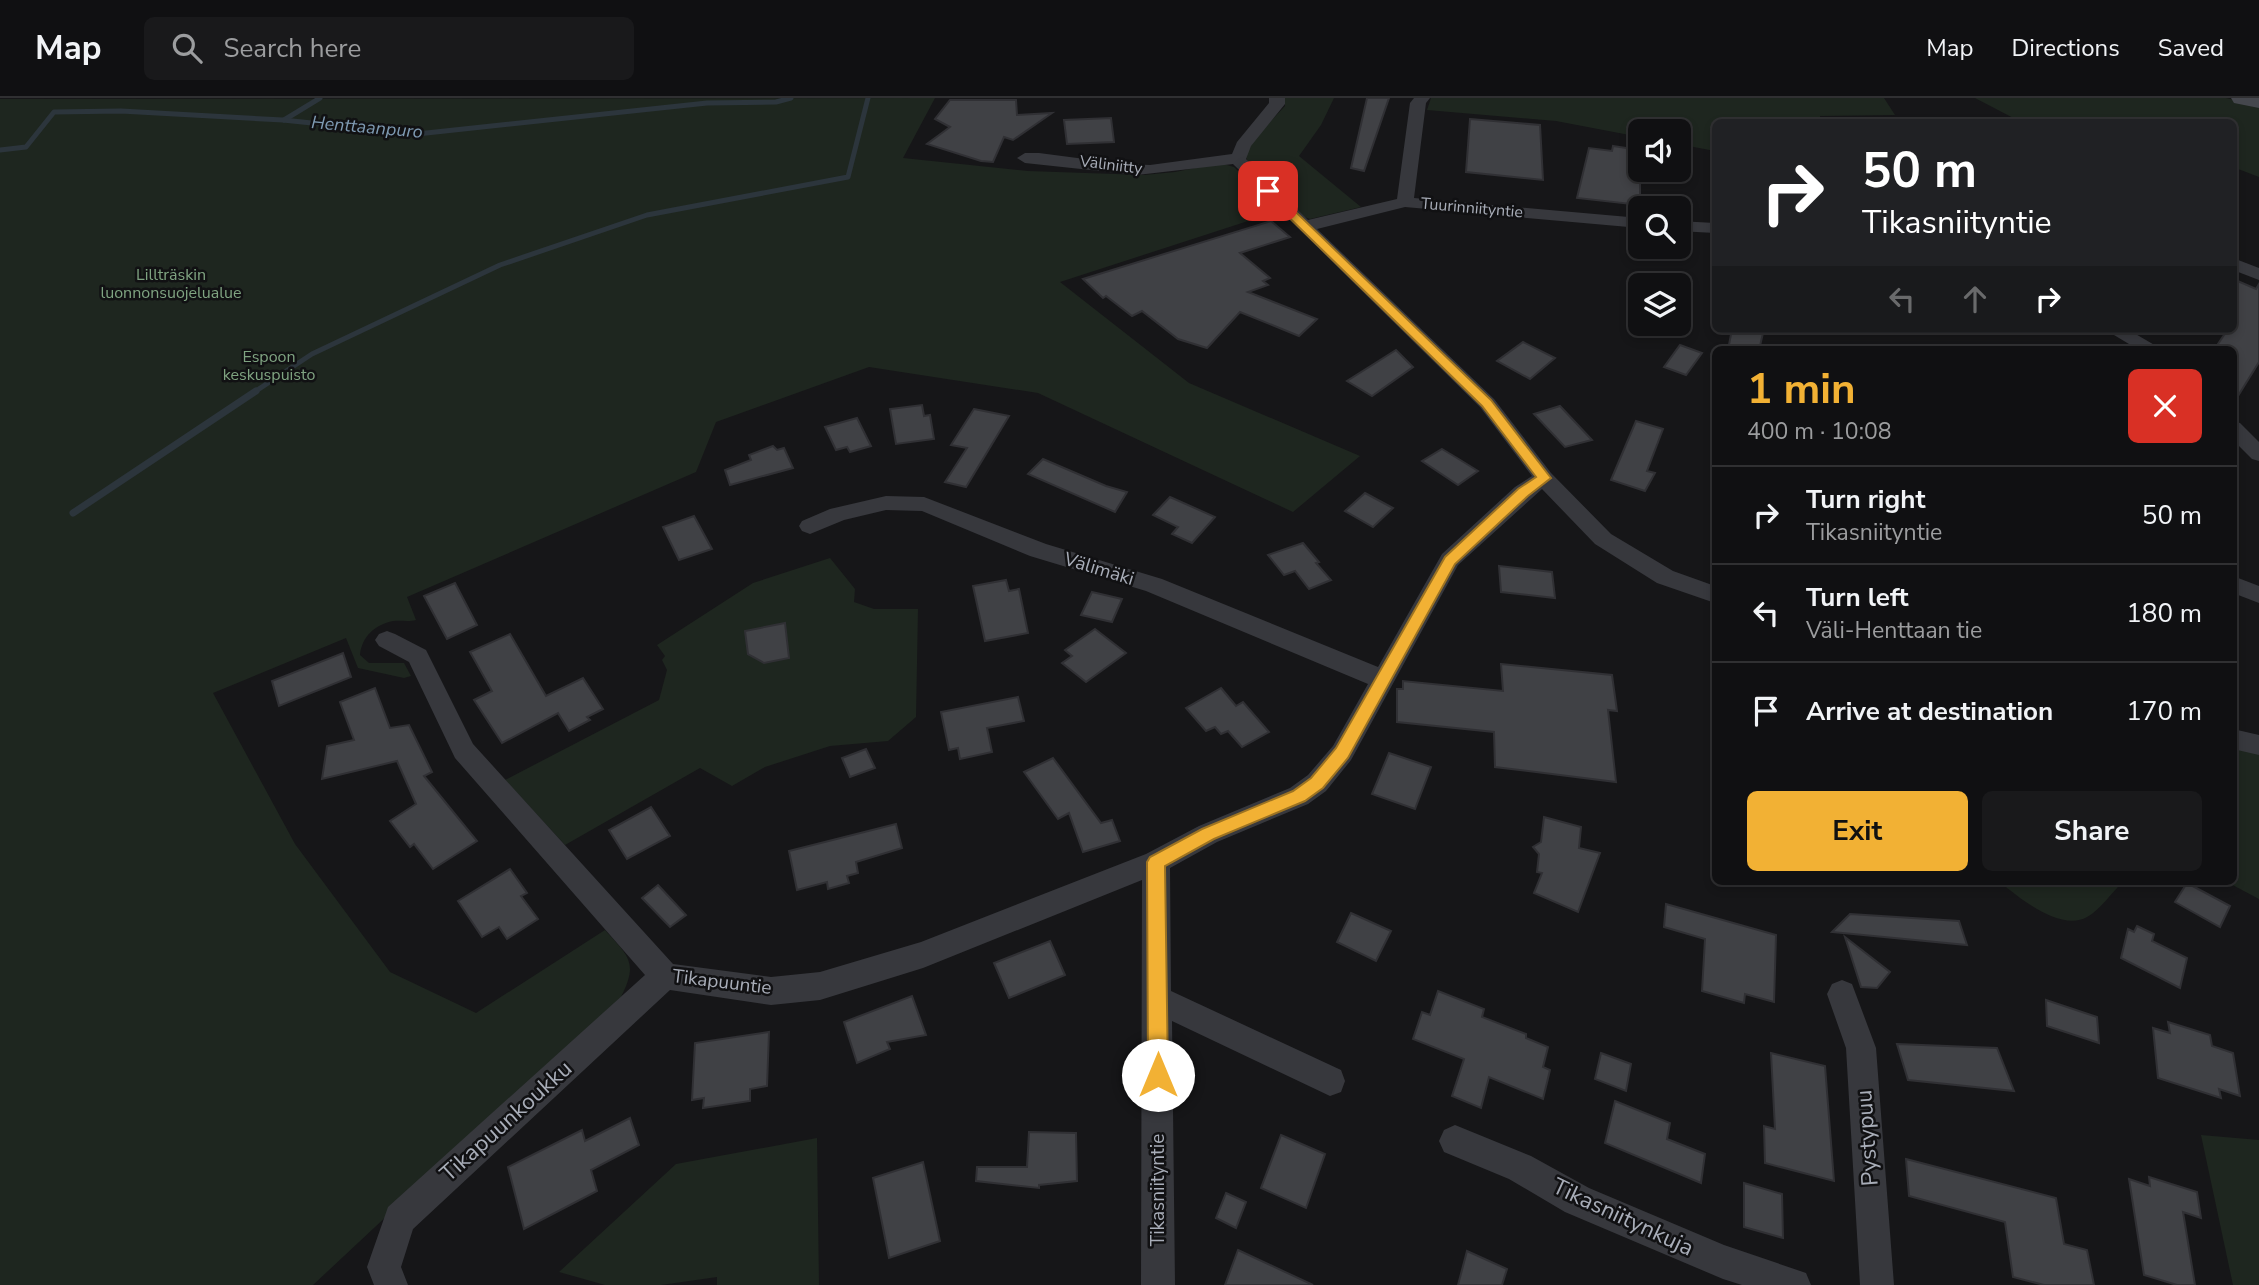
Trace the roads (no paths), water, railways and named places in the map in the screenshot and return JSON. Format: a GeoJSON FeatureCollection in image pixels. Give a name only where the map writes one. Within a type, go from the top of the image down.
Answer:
{"type":"FeatureCollection","features":[{"type":"Feature","properties":{"kind":"main road"},"geometry":{"type":"LineString","coordinates":[[2242,98],[2259,103]]}},
{"type":"Feature","properties":{"kind":"street"},"geometry":{"type":"LineString","coordinates":[[1277,98],[1277,104],[1243,145],[1238,159],[1250,174],[1487,403],[1544,478],[1602,540],[1665,578],[1712,594]]}},
{"type":"Feature","properties":{"kind":"street"},"geometry":{"type":"LineString","coordinates":[[1405,202],[1418,103],[1422,98]]}},
{"type":"Feature","properties":{"kind":"street","name":"Väliniitty"},"geometry":{"type":"LineString","coordinates":[[1025,158],[1048,157],[1134,170],[1175,167],[1210,159],[1238,159]]}},
{"type":"Feature","properties":{"kind":"street","name":"Tuurinniityntie"},"geometry":{"type":"LineString","coordinates":[[1306,226],[1405,202],[1628,222]]}},
{"type":"Feature","properties":{"kind":"street"},"geometry":{"type":"LineString","coordinates":[[1691,227],[1712,228]]}},
{"type":"Feature","properties":{"kind":"street"},"geometry":{"type":"LineString","coordinates":[[2237,265],[2259,275]]}},
{"type":"Feature","properties":{"kind":"street"},"geometry":{"type":"LineString","coordinates":[[2120,333],[2145,346]]}},
{"type":"Feature","properties":{"kind":"street"},"geometry":{"type":"LineString","coordinates":[[2237,432],[2259,454]]}},
{"type":"Feature","properties":{"kind":"street"},"geometry":{"type":"LineString","coordinates":[[1156,862],[1208,834],[1299,796],[1317,783],[1342,753],[1450,561],[1523,492],[1544,478]]}},
{"type":"Feature","properties":{"kind":"street","name":"Välimäki"},"geometry":{"type":"LineString","coordinates":[[810,526],[838,514],[886,503],[924,504],[1038,550],[1154,585],[1382,678]]}},
{"type":"Feature","properties":{"kind":"street"},"geometry":{"type":"LineString","coordinates":[[2237,586],[2259,596]]}},
{"type":"Feature","properties":{"kind":"street","name":"Tikapuuntie"},"geometry":{"type":"LineString","coordinates":[[387,640],[418,656],[464,751],[665,976],[771,991],[820,986],[923,955],[1156,862]]}},
{"type":"Feature","properties":{"kind":"street"},"geometry":{"type":"LineString","coordinates":[[2237,741],[2259,745]]}},
{"type":"Feature","properties":{"kind":"street","name":"Tikasniityntie"},"geometry":{"type":"LineString","coordinates":[[1156,862],[1159,1000],[1158,1285]]}},
{"type":"Feature","properties":{"kind":"street","name":"Tikapuunkoukku"},"geometry":{"type":"LineString","coordinates":[[391,1285],[384,1268],[400,1219],[665,976]]}},
{"type":"Feature","properties":{"kind":"street","name":"Pystypuu"},"geometry":{"type":"LineString","coordinates":[[1842,993],[1861,1048],[1877,1285]]}},
{"type":"Feature","properties":{"kind":"street"},"geometry":{"type":"LineString","coordinates":[[1159,1000],[1330,1081]]}},
{"type":"Feature","properties":{"kind":"street","name":"Tikasniitynkuja"},"geometry":{"type":"LineString","coordinates":[[1455,1141],[1520,1167],[1577,1200],[1723,1262],[1794,1285]]}},
{"type":"Feature","properties":{"kind":"waterway"},"geometry":{"type":"LineString","coordinates":[[284,120],[320,98]]}},
{"type":"Feature","properties":{"kind":"waterway","name":"Henttaanpuro"},"geometry":{"type":"LineString","coordinates":[[0,150],[26,147],[54,112],[121,111],[283,120],[417,134],[707,103],[776,102],[791,98]]}},
{"type":"Feature","properties":{"kind":"waterway"},"geometry":{"type":"LineString","coordinates":[[253,393],[312,354],[500,265],[647,215],[848,177],[868,98]]}},
{"type":"Feature","properties":{"kind":"waterway"},"geometry":{"type":"LineString","coordinates":[[73,513],[253,393]]}},
{"type":"Feature","properties":{"kind":"park label","name":"Lillträskin luonnonsuojelualue"},"geometry":{"type":"Point","coordinates":[171,284]}},
{"type":"Feature","properties":{"kind":"park label","name":"Espoon keskuspuisto"},"geometry":{"type":"Point","coordinates":[269,366]}}]}
